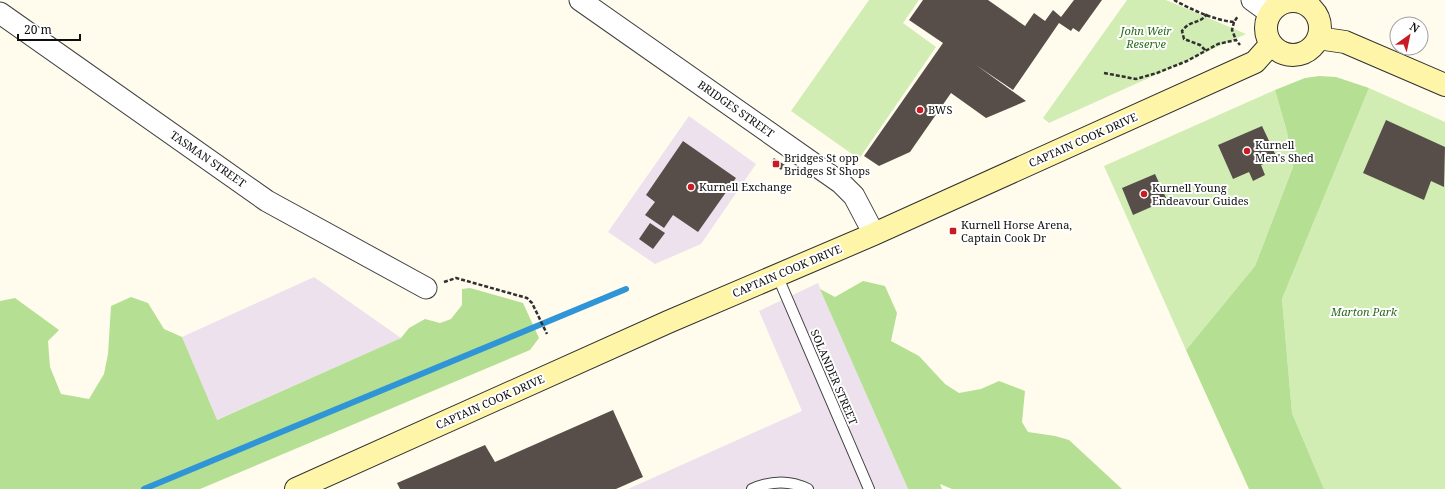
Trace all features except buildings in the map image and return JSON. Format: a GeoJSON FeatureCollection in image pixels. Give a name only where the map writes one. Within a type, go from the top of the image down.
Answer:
{"type":"FeatureCollection","features":[{"type":"Feature","properties":{"kind":"main road"},"geometry":{"type":"LineString","coordinates":[[1296,1],[1305,4],[1313,10],[1318,18],[1320,28],[1318,38],[1313,46],[1306,52],[1296,55],[1287,55],[1278,51],[1271,44],[1266,28],[1270,13],[1278,6],[1286,2],[1296,1]]}},
{"type":"Feature","properties":{"kind":"main road"},"geometry":{"type":"LineString","coordinates":[[1318,38],[1346,42],[1445,85]]}},
{"type":"Feature","properties":{"kind":"main road","name":"CAPTAIN COOK DRIVE"},"geometry":{"type":"LineString","coordinates":[[296,489],[668,322],[874,234],[1255,62],[1271,44]]}},
{"type":"Feature","properties":{"kind":"street","name":"BRIDGES STREET"},"geometry":{"type":"LineString","coordinates":[[580,0],[841,183],[854,196],[874,234]]}},
{"type":"Feature","properties":{"kind":"street"},"geometry":{"type":"LineString","coordinates":[[1246,5],[1270,13]]}},
{"type":"Feature","properties":{"kind":"street","name":"TASMAN STREET"},"geometry":{"type":"LineString","coordinates":[[0,13],[267,201],[426,288]]}},
{"type":"Feature","properties":{"kind":"lane","name":"SOLANDER STREET"},"geometry":{"type":"LineString","coordinates":[[777,275],[869,489]]}},
{"type":"Feature","properties":{"kind":"lane"},"geometry":{"type":"LineString","coordinates":[[752,489],[775,482],[798,484],[808,489]]}},
{"type":"Feature","properties":{"kind":"path"},"geometry":{"type":"LineString","coordinates":[[1174,0],[1190,9],[1225,21],[1234,22]]}},
{"type":"Feature","properties":{"kind":"path"},"geometry":{"type":"LineString","coordinates":[[1246,5],[1234,22],[1232,30],[1236,40],[1255,62]]}},
{"type":"Feature","properties":{"kind":"path"},"geometry":{"type":"LineString","coordinates":[[1206,50],[1200,45],[1184,39],[1182,31],[1187,23],[1203,20],[1207,14]]}},
{"type":"Feature","properties":{"kind":"path"},"geometry":{"type":"LineString","coordinates":[[1104,73],[1136,79],[1157,73],[1187,61],[1218,44],[1236,40]]}},
{"type":"Feature","properties":{"kind":"path"},"geometry":{"type":"LineString","coordinates":[[426,288],[456,278],[527,298],[532,303],[546,334]]}},
{"type":"Feature","properties":{"kind":"shaded area"},"geometry":{"type":"Polygon","coordinates":[[[689,116],[756,164],[701,244],[655,264],[608,232],[689,116]]]}},
{"type":"Feature","properties":{"kind":"shaded area"},"geometry":{"type":"Polygon","coordinates":[[[314,277],[401,338],[216,420],[182,337],[314,277]]]}},
{"type":"Feature","properties":{"kind":"shaded area"},"geometry":{"type":"Polygon","coordinates":[[[818,283],[908,489],[628,489],[802,411],[759,311],[818,283]]]}},
{"type":"Feature","properties":{"kind":"green space"},"geometry":{"type":"Polygon","coordinates":[[[869,0],[919,0],[903,23],[936,47],[859,159],[791,111],[869,0]]]}},
{"type":"Feature","properties":{"kind":"green space","name":"John Weir Reserve"},"geometry":{"type":"Polygon","coordinates":[[[1127,0],[1166,0],[1246,34],[1049,123],[1043,118],[1127,0]]]}},
{"type":"Feature","properties":{"kind":"green space"},"geometry":{"type":"Polygon","coordinates":[[[1319,76],[1336,77],[1369,88],[1282,299],[1292,413],[1324,489],[1249,489],[1186,350],[1255,266],[1293,167],[1287,132],[1275,90],[1305,78],[1319,76]]]}},
{"type":"Feature","properties":{"kind":"green space","name":"Marton Park"},"geometry":{"type":"Polygon","coordinates":[[[1369,88],[1445,122],[1445,489],[1324,489],[1292,413],[1282,299],[1369,88]]]}},
{"type":"Feature","properties":{"kind":"green space"},"geometry":{"type":"Polygon","coordinates":[[[1275,90],[1287,132],[1293,167],[1255,266],[1186,350],[1104,166],[1275,90]]]}},
{"type":"Feature","properties":{"kind":"green space"},"geometry":{"type":"Polygon","coordinates":[[[863,281],[885,286],[897,313],[891,341],[919,356],[945,384],[959,393],[981,389],[999,381],[1025,391],[1022,422],[1028,432],[1055,436],[1069,440],[1122,489],[952,489],[940,484],[942,489],[908,489],[820,289],[835,297],[863,281]]]}},
{"type":"Feature","properties":{"kind":"green space"},"geometry":{"type":"Polygon","coordinates":[[[470,288],[523,303],[539,338],[530,350],[200,489],[0,489],[0,301],[15,298],[59,330],[48,341],[50,367],[61,394],[89,399],[104,374],[108,354],[111,306],[131,297],[148,303],[164,329],[182,337],[217,420],[401,338],[409,328],[425,319],[440,323],[451,319],[462,305],[462,289],[470,288]]]}},
{"type":"Feature","properties":{"kind":"waterway"},"geometry":{"type":"LineString","coordinates":[[144,489],[626,289]]}},
{"type":"Feature","properties":{"kind":"place","name":"BWS"},"geometry":{"type":"Point","coordinates":[920,110]}},
{"type":"Feature","properties":{"kind":"place","name":"Kurnell Men's Shed"},"geometry":{"type":"Point","coordinates":[1247,151]}},
{"type":"Feature","properties":{"kind":"place","name":"Bridges St opp Bridges St Shops"},"geometry":{"type":"Point","coordinates":[776,164]}},
{"type":"Feature","properties":{"kind":"place","name":"Kurnell Exchange"},"geometry":{"type":"Point","coordinates":[691,187]}},
{"type":"Feature","properties":{"kind":"place","name":"Kurnell Young Endeavour Guides"},"geometry":{"type":"Point","coordinates":[1144,194]}},
{"type":"Feature","properties":{"kind":"place","name":"Kurnell Horse Arena, Captain Cook Dr"},"geometry":{"type":"Point","coordinates":[953,231]}}]}
